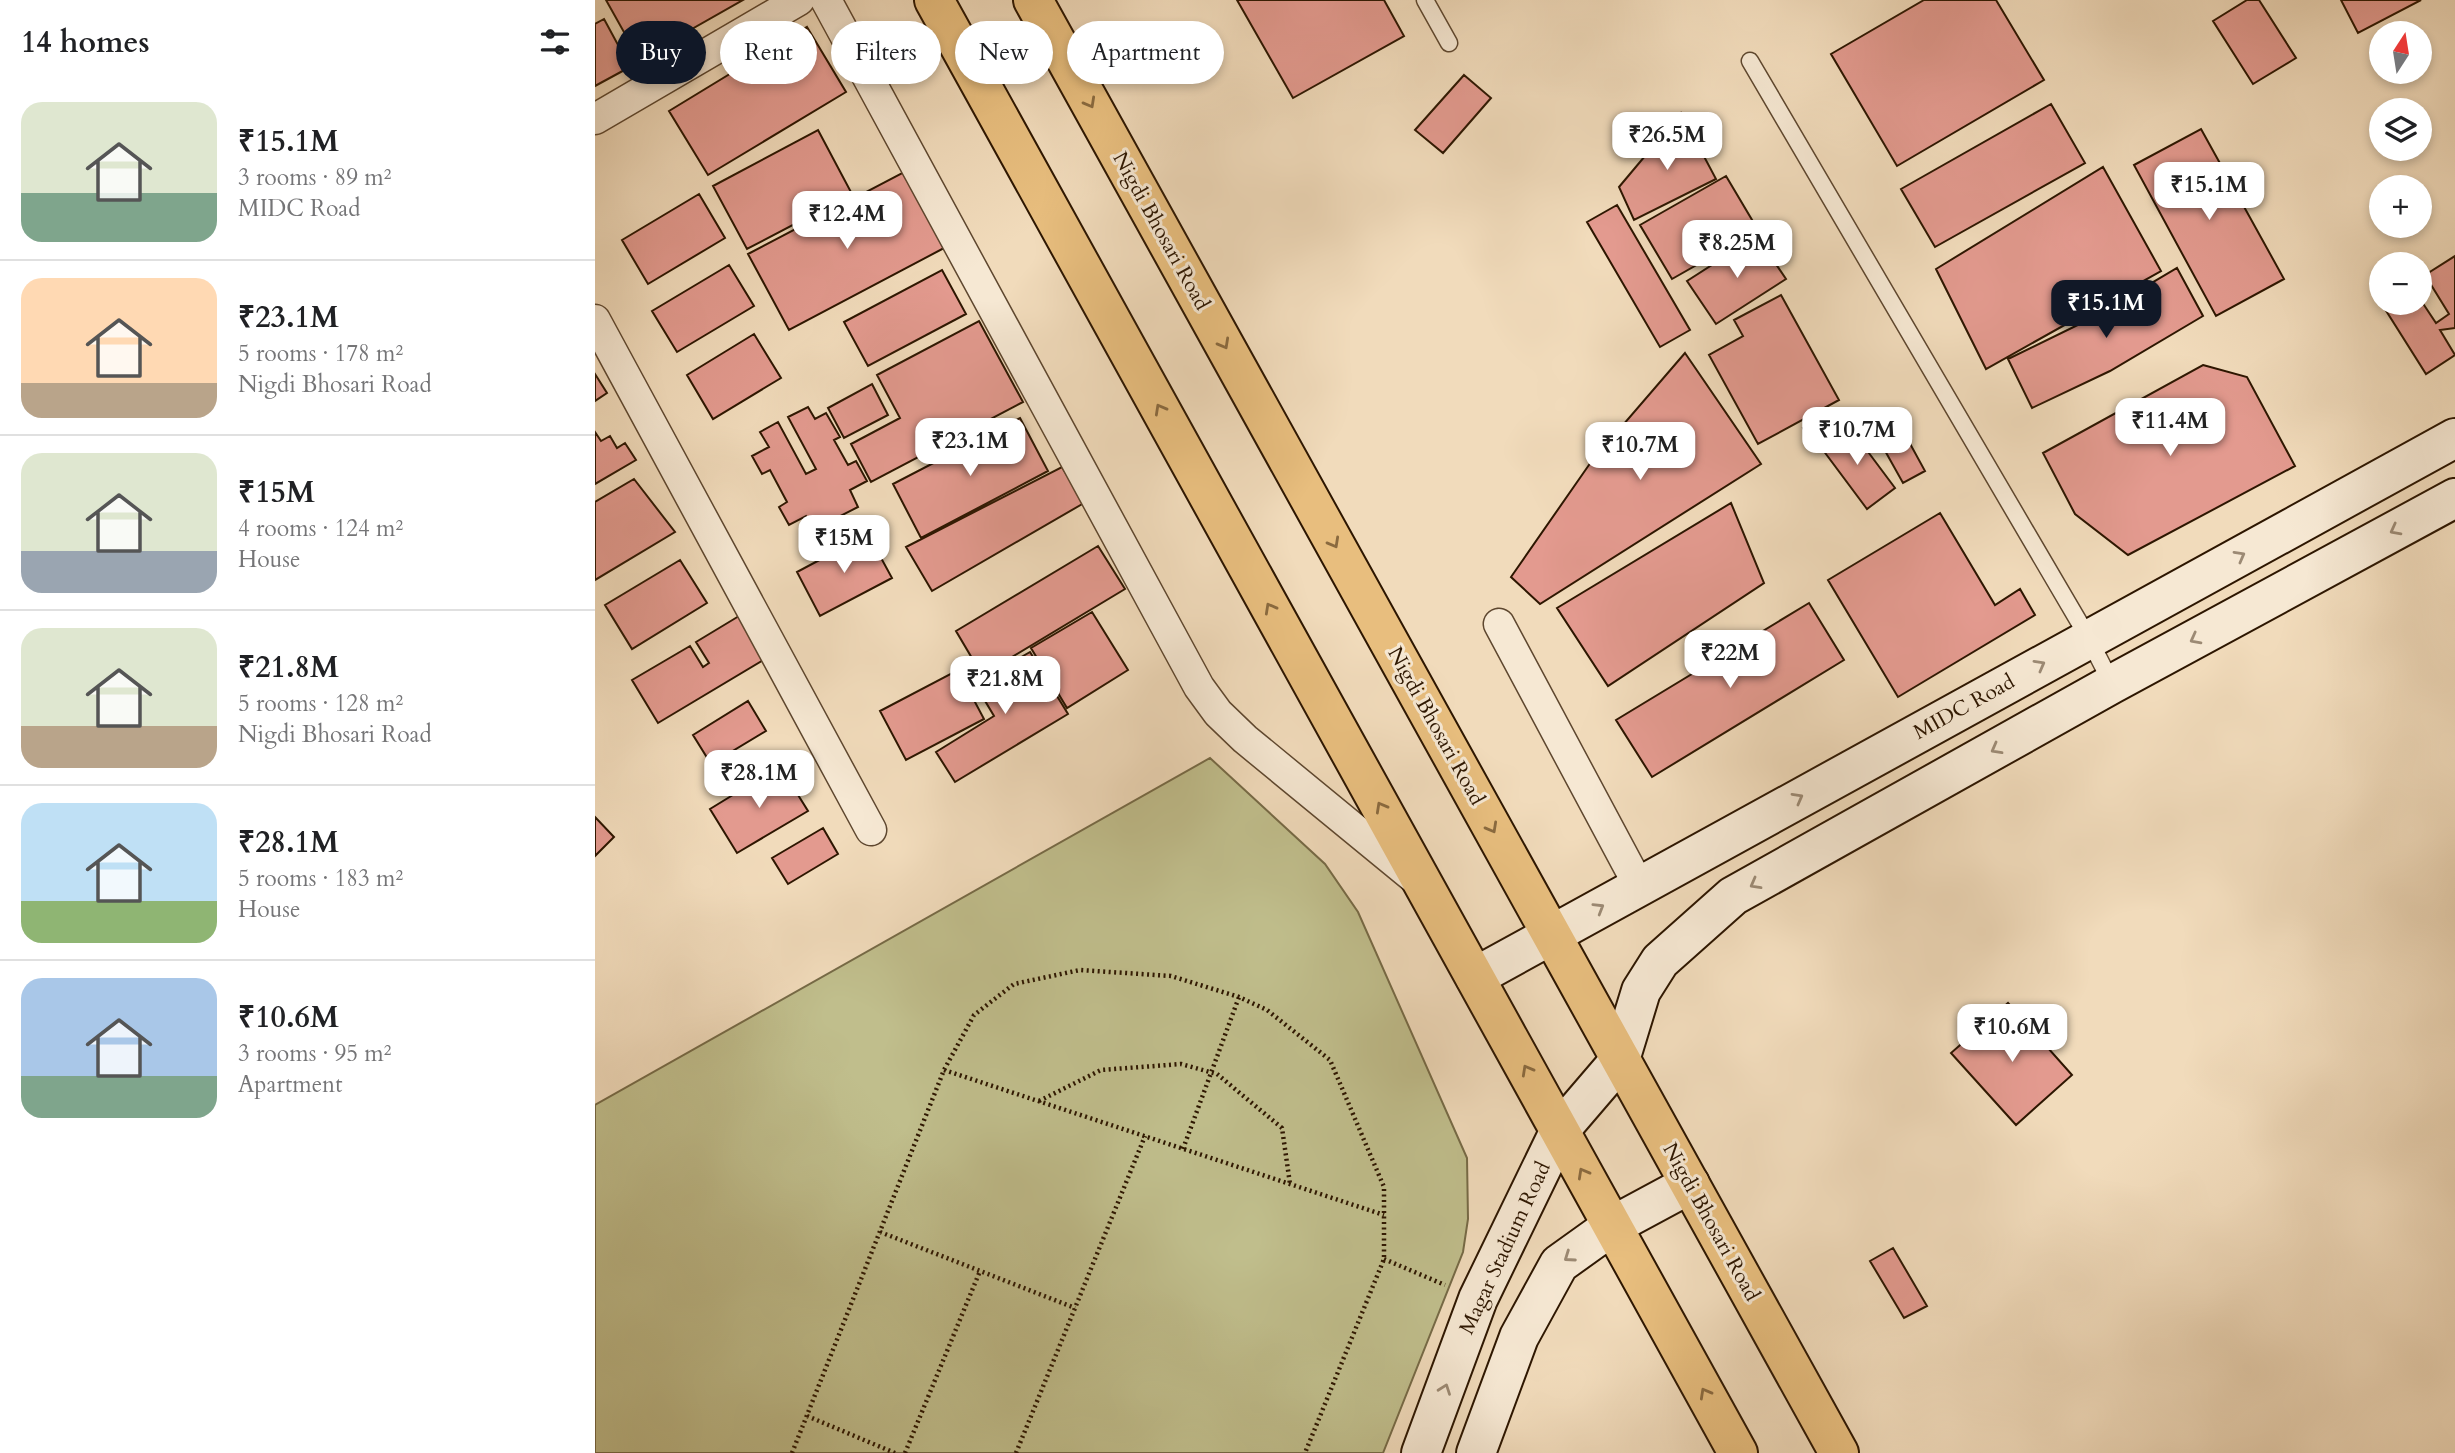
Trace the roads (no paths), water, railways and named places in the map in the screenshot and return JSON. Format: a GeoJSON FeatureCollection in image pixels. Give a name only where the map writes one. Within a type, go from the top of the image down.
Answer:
{"type":"FeatureCollection","features":[{"type":"Feature","properties":{"kind":"main road"},"geometry":{"type":"LineString","coordinates":[[934,0],[1560,1130],[1731,1449]]}},
{"type":"Feature","properties":{"kind":"main road","name":"Nigdi Bhosari Road"},"geometry":{"type":"LineString","coordinates":[[1033,0],[1839,1453]]}},
{"type":"Feature","properties":{"kind":"main road","name":"MIDC Road"},"geometry":{"type":"LineString","coordinates":[[1475,977],[1552,936],[1638,884],[2455,438]]}},
{"type":"Feature","properties":{"kind":"main road"},"geometry":{"type":"LineString","coordinates":[[1620,1060],[1641,991],[1660,961],[1733,896],[2112,684],[2455,498]]}},
{"type":"Feature","properties":{"kind":"main road","name":"Magar Stadium Road"},"geometry":{"type":"LineString","coordinates":[[1421,1453],[1478,1298],[1560,1130],[1620,1060]]}},
{"type":"Feature","properties":{"kind":"main road"},"geometry":{"type":"LineString","coordinates":[[1476,1453],[1519,1337],[1559,1264],[1612,1226],[1690,1184]]}},
{"type":"Feature","properties":{"kind":"street"},"geometry":{"type":"LineString","coordinates":[[595,119],[799,0]]}},
{"type":"Feature","properties":{"kind":"street"},"geometry":{"type":"LineString","coordinates":[[826,0],[1199,687],[1218,713],[1245,739],[1425,886]]}},
{"type":"Feature","properties":{"kind":"street"},"geometry":{"type":"LineString","coordinates":[[595,320],[871,830]]}},
{"type":"Feature","properties":{"kind":"street"},"geometry":{"type":"LineString","coordinates":[[1499,624],[1638,884]]}},
{"type":"Feature","properties":{"kind":"lane"},"geometry":{"type":"LineString","coordinates":[[1425,0],[1450,43]]}},
{"type":"Feature","properties":{"kind":"lane"},"geometry":{"type":"LineString","coordinates":[[1750,61],[2089,639],[2112,684]]}}]}
